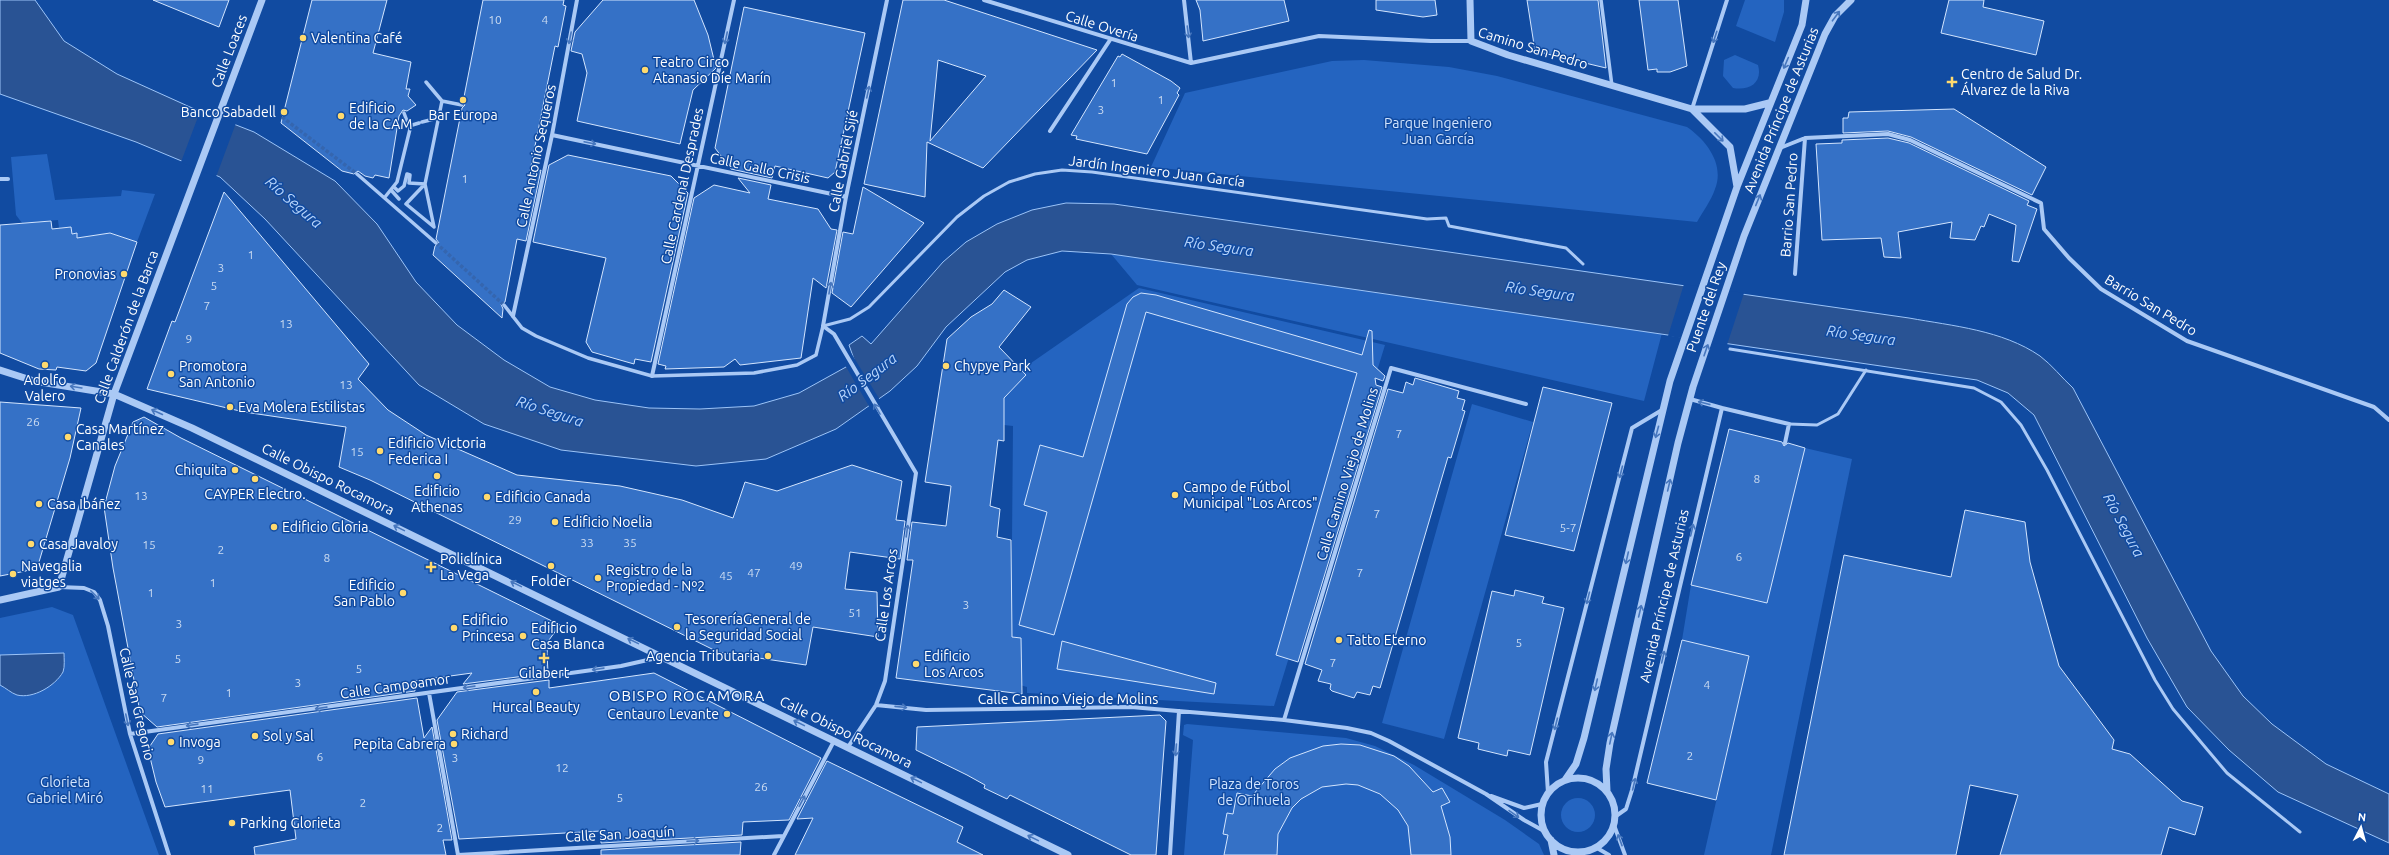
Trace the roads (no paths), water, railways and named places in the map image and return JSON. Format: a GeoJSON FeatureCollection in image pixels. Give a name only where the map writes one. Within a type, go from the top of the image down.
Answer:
{"type":"FeatureCollection","features":[{"type":"Feature","properties":{"kind":"street","name":"Calle Loaces"},"geometry":{"type":"LineString","coordinates":[[198,170],[262,0]]}},
{"type":"Feature","properties":{"kind":"street","name":"Calle Antonio Sequeros"},"geometry":{"type":"LineString","coordinates":[[513,316],[552,135],[578,0]]}},
{"type":"Feature","properties":{"kind":"street","name":"Calle Cardenal Desprades"},"geometry":{"type":"LineString","coordinates":[[652,376],[734,0]]}},
{"type":"Feature","properties":{"kind":"street","name":"Calle Gabriel Sijé"},"geometry":{"type":"LineString","coordinates":[[823,326],[846,197],[887,0]]}},
{"type":"Feature","properties":{"kind":"street","name":"Calle Overía"},"geometry":{"type":"LineString","coordinates":[[984,0],[1110,40],[1191,63]]}},
{"type":"Feature","properties":{"kind":"street"},"geometry":{"type":"LineString","coordinates":[[1184,0],[1191,63]]}},
{"type":"Feature","properties":{"kind":"street"},"geometry":{"type":"LineString","coordinates":[[1470,0],[1471,41]]}},
{"type":"Feature","properties":{"kind":"street"},"geometry":{"type":"LineString","coordinates":[[1601,0],[1612,86]]}},
{"type":"Feature","properties":{"kind":"street"},"geometry":{"type":"LineString","coordinates":[[1727,0],[1692,109],[1730,147],[1737,187]]}},
{"type":"Feature","properties":{"kind":"street","name":"Avenida Príncipe de Asturias"},"geometry":{"type":"LineString","coordinates":[[1722,231],[1769,103],[1802,25],[1806,0]]}},
{"type":"Feature","properties":{"kind":"street","name":"Avenida Príncipe de Asturias"},"geometry":{"type":"LineString","coordinates":[[1744,236],[1825,34],[1835,16],[1851,0]]}},
{"type":"Feature","properties":{"kind":"street","name":"Camino San Pedro"},"geometry":{"type":"LineString","coordinates":[[1191,63],[1319,36],[1431,42],[1471,41],[1508,55],[1612,86],[1668,100],[1692,109],[1745,109],[1769,103]]}},
{"type":"Feature","properties":{"kind":"street"},"geometry":{"type":"LineString","coordinates":[[1050,131],[1110,40]]}},
{"type":"Feature","properties":{"kind":"street"},"geometry":{"type":"LineString","coordinates":[[426,82],[442,101],[462,105]]}},
{"type":"Feature","properties":{"kind":"street"},"geometry":{"type":"LineString","coordinates":[[425,184],[406,204],[434,226],[425,184],[442,101]]}},
{"type":"Feature","properties":{"kind":"street"},"geometry":{"type":"LineString","coordinates":[[385,197],[398,182],[410,129],[404,113]]}},
{"type":"Feature","properties":{"kind":"street"},"geometry":{"type":"LineString","coordinates":[[409,126],[438,118]]}},
{"type":"Feature","properties":{"kind":"street","name":"Barrio San Pedro"},"geometry":{"type":"LineString","coordinates":[[1779,148],[1806,138],[1888,134],[1898,136],[1924,146],[2041,203],[2044,229],[2085,274],[2101,289],[2187,341],[2374,407],[2389,420]]}},
{"type":"Feature","properties":{"kind":"street","name":"Calle Gallo Crisis"},"geometry":{"type":"LineString","coordinates":[[552,135],[846,197]]}},
{"type":"Feature","properties":{"kind":"street","name":"Barrio San Pedro"},"geometry":{"type":"LineString","coordinates":[[1795,274],[1806,138]]}},
{"type":"Feature","properties":{"kind":"street","name":"Calle Calderón de la Barca"},"geometry":{"type":"LineString","coordinates":[[59,587],[114,394],[198,170]]}},
{"type":"Feature","properties":{"kind":"street"},"geometry":{"type":"LineString","coordinates":[[357,174],[436,243]]}},
{"type":"Feature","properties":{"kind":"street"},"geometry":{"type":"LineString","coordinates":[[392,189],[398,191],[404,186],[407,174],[410,175],[409,183],[425,184]]}},
{"type":"Feature","properties":{"kind":"street"},"geometry":{"type":"LineString","coordinates":[[0,179],[8,179]]}},
{"type":"Feature","properties":{"kind":"street"},"geometry":{"type":"LineString","coordinates":[[392,189],[399,199]]}},
{"type":"Feature","properties":{"kind":"street","name":"Puente del Rey"},"geometry":{"type":"LineString","coordinates":[[1663,410],[1670,381],[1722,231]]}},
{"type":"Feature","properties":{"kind":"street","name":"Puente del Rey"},"geometry":{"type":"LineString","coordinates":[[1693,387],[1744,236]]}},
{"type":"Feature","properties":{"kind":"street"},"geometry":{"type":"LineString","coordinates":[[504,305],[522,328],[536,336],[588,358],[652,376],[754,373],[797,365],[816,355],[823,326]]}},
{"type":"Feature","properties":{"kind":"street","name":"Calle Los Arcos"},"geometry":{"type":"LineString","coordinates":[[823,326],[834,334],[916,473],[885,681],[876,705],[848,747]]}},
{"type":"Feature","properties":{"kind":"street","name":"Calle Camino Viejo de Molins"},"geometry":{"type":"LineString","coordinates":[[1284,720],[1391,368],[1526,404]]}},
{"type":"Feature","properties":{"kind":"street","name":"Calle Obispo Rocamora"},"geometry":{"type":"LineString","coordinates":[[0,370],[34,381],[114,394],[192,428],[1068,855]]}},
{"type":"Feature","properties":{"kind":"street","name":"Avenida Príncipe de Asturias"},"geometry":{"type":"LineString","coordinates":[[1606,791],[1606,770],[1610,743],[1693,387]]}},
{"type":"Feature","properties":{"kind":"street"},"geometry":{"type":"LineString","coordinates":[[1690,399],[1789,424],[1785,443]]}},
{"type":"Feature","properties":{"kind":"street","name":"Avenida Príncipe de Asturias"},"geometry":{"type":"LineString","coordinates":[[1616,816],[1626,809],[1632,790],[1722,408]]}},
{"type":"Feature","properties":{"kind":"street"},"geometry":{"type":"LineString","coordinates":[[1565,780],[1576,778],[1587,779],[1598,784],[1606,791],[1615,807],[1616,816],[1614,825],[1606,841],[1597,848],[1585,853],[1566,851],[1551,840],[1544,831],[1541,822],[1542,804],[1548,793],[1565,780],[1576,764],[1584,738],[1663,410]]}},
{"type":"Feature","properties":{"kind":"street"},"geometry":{"type":"LineString","coordinates":[[1548,793],[1546,762],[1632,428],[1663,410]]}},
{"type":"Feature","properties":{"kind":"street"},"geometry":{"type":"LineString","coordinates":[[0,600],[59,587]]}},
{"type":"Feature","properties":{"kind":"street","name":"Calle San Gregorio"},"geometry":{"type":"LineString","coordinates":[[59,587],[84,588],[94,592],[100,600],[108,626],[130,734],[169,855]]}},
{"type":"Feature","properties":{"kind":"street","name":"Calle Campoamor"},"geometry":{"type":"LineString","coordinates":[[130,734],[621,666],[664,657]]}},
{"type":"Feature","properties":{"kind":"street"},"geometry":{"type":"LineString","coordinates":[[429,692],[458,855]]}},
{"type":"Feature","properties":{"kind":"street","name":"Calle Camino Viejo de Molins"},"geometry":{"type":"LineString","coordinates":[[876,705],[926,710],[1131,707],[1284,720],[1371,733],[1486,794],[1524,820],[1544,831]]}},
{"type":"Feature","properties":{"kind":"street"},"geometry":{"type":"LineString","coordinates":[[1170,855],[1179,711]]}},
{"type":"Feature","properties":{"kind":"street"},"geometry":{"type":"LineString","coordinates":[[774,855],[834,741]]}},
{"type":"Feature","properties":{"kind":"street","name":"Calle Camino Viejo de Molins"},"geometry":{"type":"LineString","coordinates":[[1486,794],[1524,808],[1542,804]]}},
{"type":"Feature","properties":{"kind":"street"},"geometry":{"type":"LineString","coordinates":[[1614,825],[1625,855]]}},
{"type":"Feature","properties":{"kind":"street","name":"Calle San Joaquín"},"geometry":{"type":"LineString","coordinates":[[458,855],[783,836]]}},
{"type":"Feature","properties":{"kind":"street"},"geometry":{"type":"LineString","coordinates":[[1551,840],[1554,855]]}},
{"type":"Feature","properties":{"kind":"street"},"geometry":{"type":"LineString","coordinates":[[1597,848],[1609,855]]}},
{"type":"Feature","properties":{"kind":"lane","name":"Jardín Ingeniero Juan García"},"geometry":{"type":"LineString","coordinates":[[823,326],[850,319],[869,307],[957,217],[984,196],[1009,182],[1035,174],[1062,170],[1092,172],[1427,219],[1446,218],[1449,226],[1566,248],[1583,264]]}},
{"type":"Feature","properties":{"kind":"lane"},"geometry":{"type":"LineString","coordinates":[[1730,349],[1974,388],[2001,402],[2021,425],[2047,470],[2155,680],[2173,709],[2227,773],[2300,832]]}},
{"type":"Feature","properties":{"kind":"lane"},"geometry":{"type":"LineString","coordinates":[[1789,424],[1817,425],[1838,414],[1866,370]]}},
{"type":"Feature","properties":{"kind":"water","name":"Río Segura"},"geometry":{"type":"Polygon","coordinates":[[[0,0],[35,0],[64,41],[117,74],[190,107],[254,132],[335,181],[377,224],[416,282],[457,325],[504,360],[550,387],[595,400],[649,408],[700,409],[754,406],[799,393],[855,362],[849,345],[862,336],[871,344],[943,262],[966,242],[997,224],[1032,210],[1066,203],[1114,204],[1909,318],[1977,330],[2010,340],[2040,356],[2049,363],[2073,388],[2211,651],[2243,696],[2272,724],[2326,764],[2389,794],[2389,843],[2278,792],[2229,750],[2187,707],[2147,638],[2034,415],[2008,393],[1977,380],[1111,254],[1062,251],[1027,260],[1005,272],[946,327],[917,366],[890,391],[836,429],[766,459],[696,466],[561,450],[484,424],[419,385],[265,219],[220,177],[136,142],[0,94],[0,0]]]}},
{"type":"Feature","properties":{"kind":"water"},"geometry":{"type":"Polygon","coordinates":[[[64,653],[63,672],[55,682],[43,690],[23,696],[17,695],[0,685],[0,655],[64,653]]]}},
{"type":"Feature","properties":{"kind":"tunnel"},"geometry":{"type":"LineString","coordinates":[[282,117],[357,174]]}},
{"type":"Feature","properties":{"kind":"tunnel"},"geometry":{"type":"LineString","coordinates":[[436,243],[504,305]]}},
{"type":"Feature","properties":{"kind":"place","name":"Valentina Café"},"geometry":{"type":"Point","coordinates":[303,38]}},
{"type":"Feature","properties":{"kind":"place","name":"Teatro Circo Atanasio Díe Marín"},"geometry":{"type":"Point","coordinates":[645,70]}},
{"type":"Feature","properties":{"kind":"place","name":"Centro de Salud Dr. Álvarez de la Riva"},"geometry":{"type":"Point","coordinates":[1952,82]}},
{"type":"Feature","properties":{"kind":"place","name":"Bar Europa"},"geometry":{"type":"Point","coordinates":[463,100]}},
{"type":"Feature","properties":{"kind":"place","name":"Banco Sabadell"},"geometry":{"type":"Point","coordinates":[284,112]}},
{"type":"Feature","properties":{"kind":"place","name":"Edificio de la CAM"},"geometry":{"type":"Point","coordinates":[341,116]}},
{"type":"Feature","properties":{"kind":"place","name":"Pronovias"},"geometry":{"type":"Point","coordinates":[124,274]}},
{"type":"Feature","properties":{"kind":"place","name":"Adolfo Valero"},"geometry":{"type":"Point","coordinates":[45,365]}},
{"type":"Feature","properties":{"kind":"place","name":"Chypye Park"},"geometry":{"type":"Point","coordinates":[946,366]}},
{"type":"Feature","properties":{"kind":"place","name":"Promotora San Antonio"},"geometry":{"type":"Point","coordinates":[171,374]}},
{"type":"Feature","properties":{"kind":"place","name":"Eva Molera Estilistas"},"geometry":{"type":"Point","coordinates":[230,407]}},
{"type":"Feature","properties":{"kind":"place","name":"Casa Martínez Canales"},"geometry":{"type":"Point","coordinates":[68,437]}},
{"type":"Feature","properties":{"kind":"place","name":"Edificio Victoria Federica I"},"geometry":{"type":"Point","coordinates":[380,451]}},
{"type":"Feature","properties":{"kind":"place","name":"Chiquita"},"geometry":{"type":"Point","coordinates":[235,470]}},
{"type":"Feature","properties":{"kind":"place","name":"Edificio Athenas"},"geometry":{"type":"Point","coordinates":[437,476]}},
{"type":"Feature","properties":{"kind":"place","name":"CAYPER Electro."},"geometry":{"type":"Point","coordinates":[255,479]}},
{"type":"Feature","properties":{"kind":"place","name":"Campo de Fútbol Municipal \"Los Arcos\""},"geometry":{"type":"Point","coordinates":[1175,495]}},
{"type":"Feature","properties":{"kind":"place","name":"Edificio Canada"},"geometry":{"type":"Point","coordinates":[487,497]}},
{"type":"Feature","properties":{"kind":"place","name":"Casa Ibáñez"},"geometry":{"type":"Point","coordinates":[39,504]}},
{"type":"Feature","properties":{"kind":"place","name":"Edificio Noelia"},"geometry":{"type":"Point","coordinates":[555,522]}},
{"type":"Feature","properties":{"kind":"place","name":"Edificio Gloria"},"geometry":{"type":"Point","coordinates":[274,527]}},
{"type":"Feature","properties":{"kind":"place","name":"Casa Javaloy"},"geometry":{"type":"Point","coordinates":[31,544]}},
{"type":"Feature","properties":{"kind":"place","name":"Folder"},"geometry":{"type":"Point","coordinates":[551,566]}},
{"type":"Feature","properties":{"kind":"place","name":"Policlínica La Vega"},"geometry":{"type":"Point","coordinates":[431,567]}},
{"type":"Feature","properties":{"kind":"place","name":"Navegalia viatges"},"geometry":{"type":"Point","coordinates":[13,574]}},
{"type":"Feature","properties":{"kind":"place","name":"Registro de la Propiedad - Nº2"},"geometry":{"type":"Point","coordinates":[598,578]}},
{"type":"Feature","properties":{"kind":"place","name":"Edificio San Pablo"},"geometry":{"type":"Point","coordinates":[403,593]}},
{"type":"Feature","properties":{"kind":"place","name":"TesoreríaGeneral de la Seguridad Social"},"geometry":{"type":"Point","coordinates":[677,627]}},
{"type":"Feature","properties":{"kind":"place","name":"Edificio Princesa"},"geometry":{"type":"Point","coordinates":[454,628]}},
{"type":"Feature","properties":{"kind":"place","name":"Edificio Casa Blanca"},"geometry":{"type":"Point","coordinates":[523,636]}},
{"type":"Feature","properties":{"kind":"place","name":"Tatto Eterno"},"geometry":{"type":"Point","coordinates":[1339,640]}},
{"type":"Feature","properties":{"kind":"place","name":"Agencia Tributaria"},"geometry":{"type":"Point","coordinates":[768,656]}},
{"type":"Feature","properties":{"kind":"place","name":"Gilabert"},"geometry":{"type":"Point","coordinates":[544,658]}},
{"type":"Feature","properties":{"kind":"place","name":"Edificio Los Arcos"},"geometry":{"type":"Point","coordinates":[916,664]}},
{"type":"Feature","properties":{"kind":"place","name":"Hurcal Beauty"},"geometry":{"type":"Point","coordinates":[536,692]}},
{"type":"Feature","properties":{"kind":"place","name":"Centauro Levante"},"geometry":{"type":"Point","coordinates":[727,714]}},
{"type":"Feature","properties":{"kind":"place","name":"Richard"},"geometry":{"type":"Point","coordinates":[453,734]}},
{"type":"Feature","properties":{"kind":"place","name":"Sol y Sal"},"geometry":{"type":"Point","coordinates":[255,736]}},
{"type":"Feature","properties":{"kind":"place","name":"Invoga"},"geometry":{"type":"Point","coordinates":[171,742]}},
{"type":"Feature","properties":{"kind":"place","name":"Pepita Cabrera"},"geometry":{"type":"Point","coordinates":[454,744]}},
{"type":"Feature","properties":{"kind":"place","name":"Parking Glorieta"},"geometry":{"type":"Point","coordinates":[232,823]}},
{"type":"Feature","properties":{"kind":"district","name":"OBISPO ROCAMORA"},"geometry":{"type":"Point","coordinates":[687,695]}},
{"type":"Feature","properties":{"kind":"park label","name":"Parque Ingeniero Juan García"},"geometry":{"type":"Point","coordinates":[1438,132]}},
{"type":"Feature","properties":{"kind":"park label","name":"Glorieta Gabriel Miró"},"geometry":{"type":"Point","coordinates":[65,790]}},
{"type":"Feature","properties":{"kind":"park label","name":"Plaza de Toros de Orihuela"},"geometry":{"type":"Point","coordinates":[1254,792]}}]}
